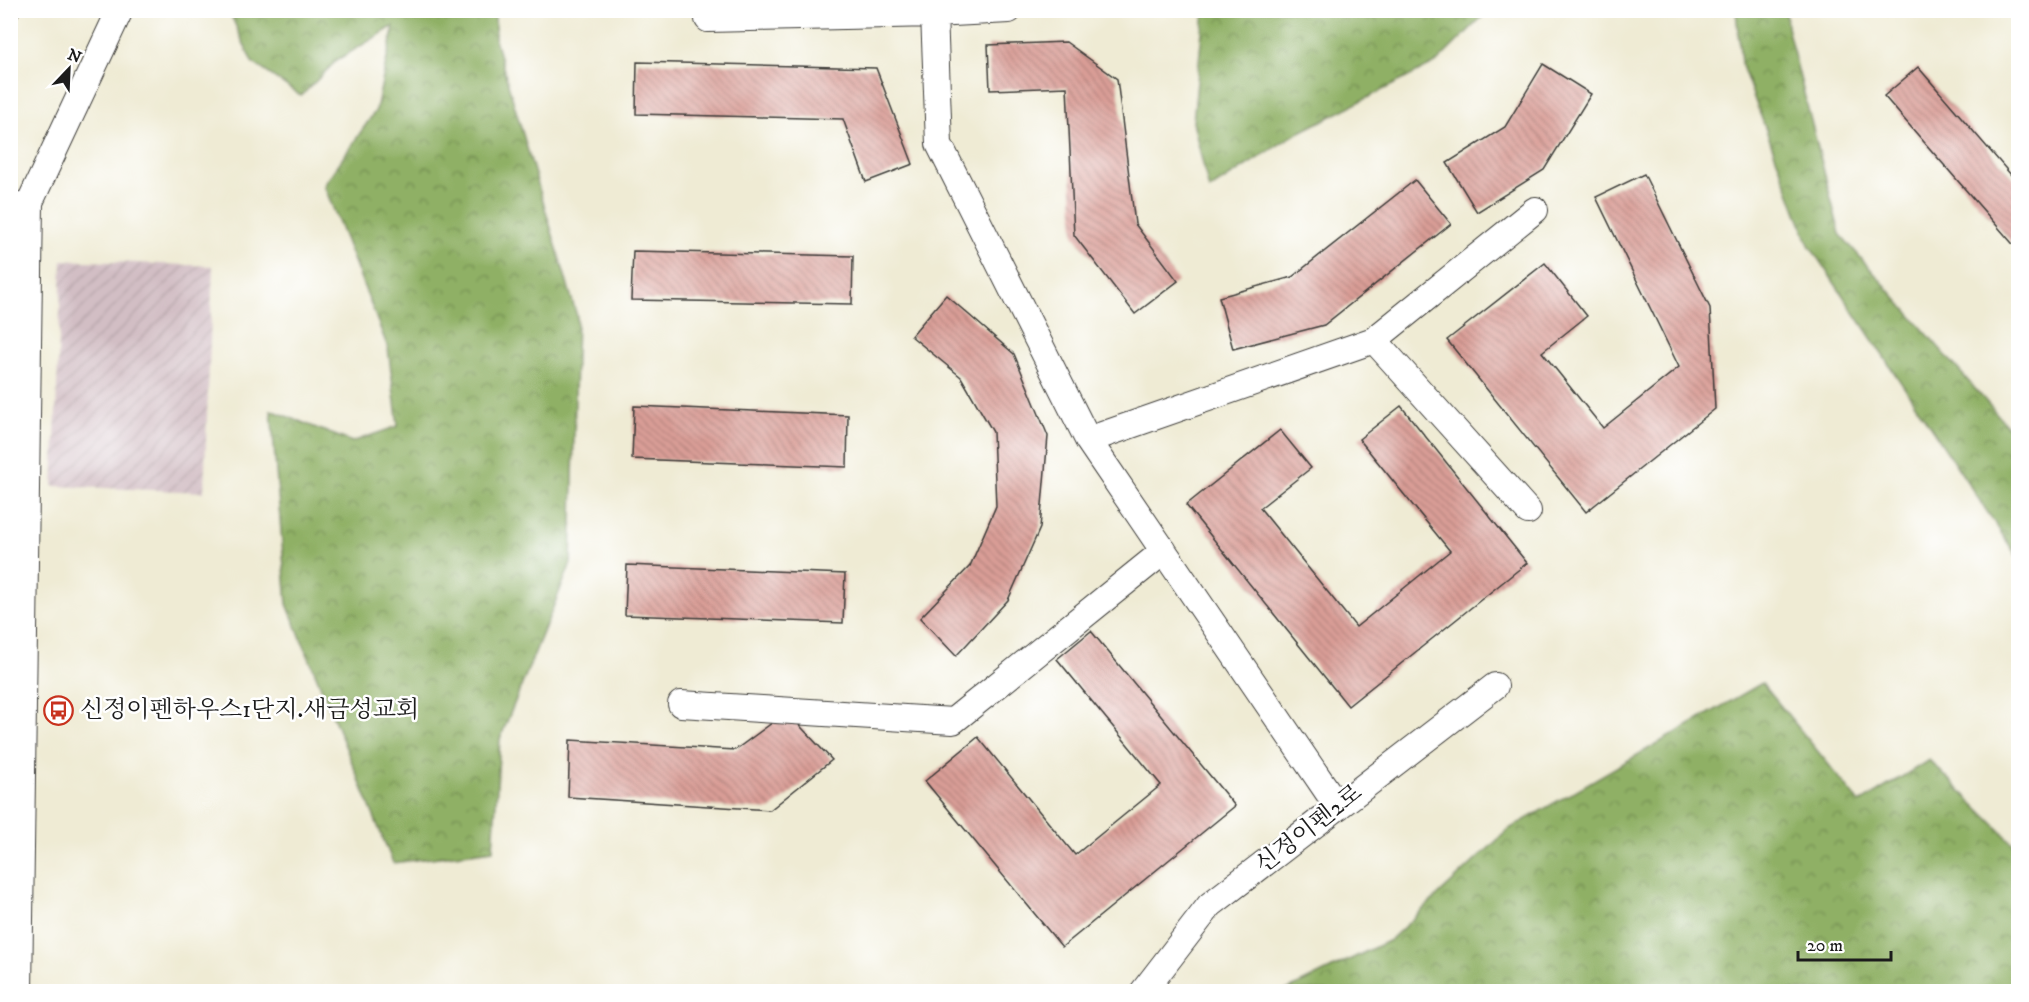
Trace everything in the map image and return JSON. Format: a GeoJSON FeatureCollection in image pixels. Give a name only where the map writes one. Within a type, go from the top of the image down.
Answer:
{"type":"FeatureCollection","features":[{"type":"Feature","properties":{"kind":"street"},"geometry":{"type":"LineString","coordinates":[[19,992],[20,200],[120,10]]}},
{"type":"Feature","properties":{"kind":"street"},"geometry":{"type":"LineString","coordinates":[[708,19],[1009,10]]}},
{"type":"Feature","properties":{"kind":"street"},"geometry":{"type":"LineString","coordinates":[[934,14],[939,144],[1088,440],[1338,807]]}},
{"type":"Feature","properties":{"kind":"street"},"geometry":{"type":"LineString","coordinates":[[1088,440],[1374,340],[1535,210]]}},
{"type":"Feature","properties":{"kind":"street"},"geometry":{"type":"LineString","coordinates":[[1374,340],[1528,511]]}},
{"type":"Feature","properties":{"kind":"street"},"geometry":{"type":"LineString","coordinates":[[681,704],[953,721],[1164,551]]}},
{"type":"Feature","properties":{"kind":"street","name":"신정이펜2로"},"geometry":{"type":"LineString","coordinates":[[1143,992],[1210,905],[1495,686]]}},
{"type":"Feature","properties":{"kind":"shaded area"},"geometry":{"type":"Polygon","coordinates":[[[62,260],[213,266],[204,492],[53,486],[62,260]]]}},
{"type":"Feature","properties":{"kind":"green space"},"geometry":{"type":"Polygon","coordinates":[[[1204,10],[1488,11],[1436,63],[1292,136],[1209,190],[1193,122],[1204,10]]]}},
{"type":"Feature","properties":{"kind":"green space"},"geometry":{"type":"Polygon","coordinates":[[[229,11],[495,11],[495,40],[577,316],[571,563],[500,739],[493,850],[393,863],[287,604],[271,410],[352,442],[398,426],[388,348],[324,185],[376,110],[394,26],[337,60],[301,96],[252,62],[229,11]]]}},
{"type":"Feature","properties":{"kind":"green space"},"geometry":{"type":"Polygon","coordinates":[[[1736,11],[1786,11],[1787,27],[1840,234],[2018,438],[2018,558],[1809,245],[1741,63],[1736,11]]]}},
{"type":"Feature","properties":{"kind":"green space"},"geometry":{"type":"Polygon","coordinates":[[[1762,683],[1860,803],[1929,760],[2018,848],[2018,991],[1285,991],[1390,940],[1509,829],[1762,683]]]}},
{"type":"Feature","properties":{"kind":"building"},"geometry":{"type":"Polygon","coordinates":[[[1066,42],[1117,79],[1135,224],[1178,281],[1135,314],[1074,235],[1067,87],[990,90],[988,45],[1066,42]]]}},
{"type":"Feature","properties":{"kind":"building"},"geometry":{"type":"Polygon","coordinates":[[[637,62],[876,68],[913,164],[866,182],[843,119],[636,114],[637,62]]]}},
{"type":"Feature","properties":{"kind":"building"},"geometry":{"type":"Polygon","coordinates":[[[1543,64],[1591,94],[1544,170],[1477,212],[1447,163],[1505,127],[1543,64]]]}},
{"type":"Feature","properties":{"kind":"building"},"geometry":{"type":"Polygon","coordinates":[[[1918,67],[2018,183],[2018,250],[1884,96],[1918,67]]]}},
{"type":"Feature","properties":{"kind":"building"},"geometry":{"type":"Polygon","coordinates":[[[1644,174],[1710,308],[1715,409],[1586,512],[1447,340],[1545,263],[1587,316],[1542,352],[1603,428],[1679,367],[1596,197],[1644,174]]]}},
{"type":"Feature","properties":{"kind":"building"},"geometry":{"type":"Polygon","coordinates":[[[1415,180],[1451,224],[1324,325],[1233,349],[1219,297],[1292,277],[1415,180]]]}},
{"type":"Feature","properties":{"kind":"building"},"geometry":{"type":"Polygon","coordinates":[[[633,251],[853,256],[852,304],[631,300],[633,251]]]}},
{"type":"Feature","properties":{"kind":"building"},"geometry":{"type":"Polygon","coordinates":[[[946,295],[1014,354],[1048,436],[1040,528],[1008,600],[956,656],[920,618],[970,566],[996,506],[993,432],[961,377],[911,336],[946,295]]]}},
{"type":"Feature","properties":{"kind":"building"},"geometry":{"type":"Polygon","coordinates":[[[634,406],[848,415],[847,467],[632,459],[634,406]]]}},
{"type":"Feature","properties":{"kind":"building"},"geometry":{"type":"Polygon","coordinates":[[[1401,406],[1527,563],[1348,706],[1186,505],[1280,430],[1311,468],[1260,508],[1356,627],[1450,551],[1359,439],[1401,406]]]}},
{"type":"Feature","properties":{"kind":"building"},"geometry":{"type":"Polygon","coordinates":[[[627,565],[845,574],[843,623],[625,615],[627,565]]]}},
{"type":"Feature","properties":{"kind":"building"},"geometry":{"type":"Polygon","coordinates":[[[1091,631],[1235,806],[1062,947],[925,781],[978,737],[1075,855],[1161,785],[1057,659],[1091,631]]]}},
{"type":"Feature","properties":{"kind":"building"},"geometry":{"type":"Polygon","coordinates":[[[787,712],[832,760],[770,810],[568,797],[570,740],[735,750],[787,712]]]}},
{"type":"Feature","properties":{"kind":"place","name":"신정이펜하우스1단지.새금성교회"},"geometry":{"type":"Point","coordinates":[59,710]}}]}
